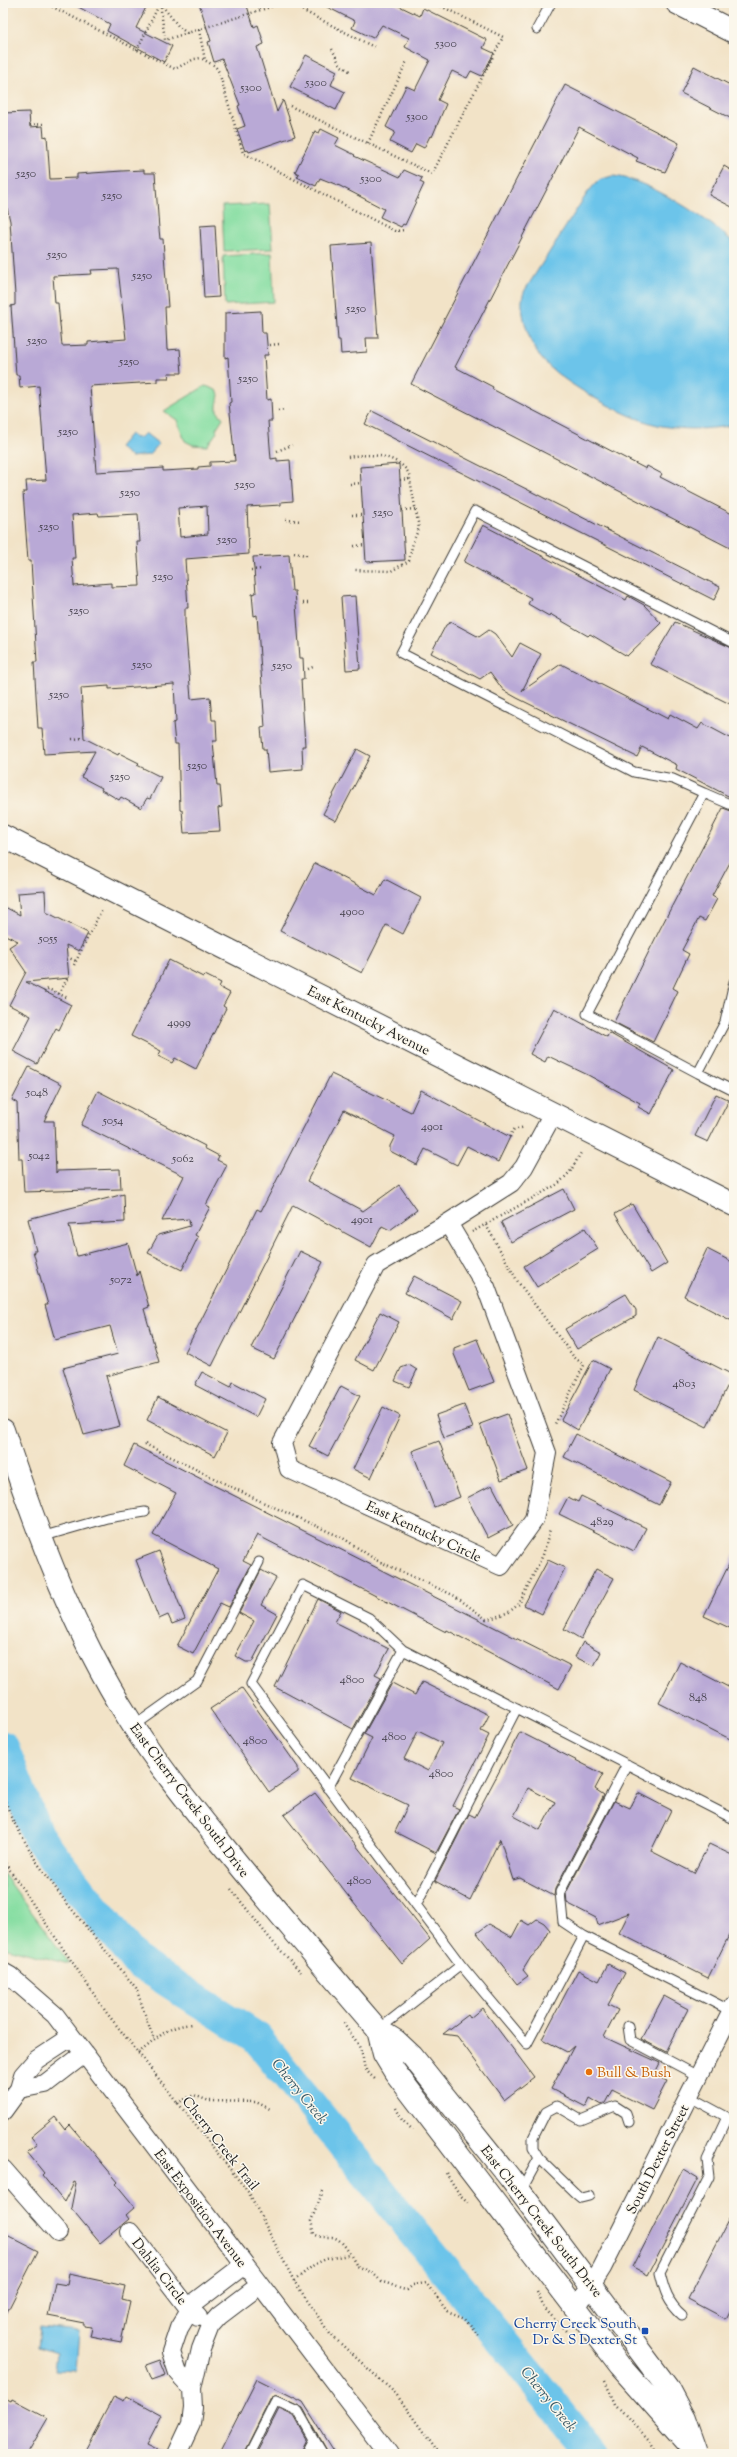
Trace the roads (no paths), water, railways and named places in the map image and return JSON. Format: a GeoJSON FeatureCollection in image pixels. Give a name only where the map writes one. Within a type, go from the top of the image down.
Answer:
{"type":"FeatureCollection","features":[{"type":"Feature","properties":{"kind":"main road"},"geometry":{"type":"LineString","coordinates":[[677,3],[734,32]]}},
{"type":"Feature","properties":{"kind":"main road","name":"East Kentucky Avenue"},"geometry":{"type":"LineString","coordinates":[[3,836],[734,1205]]}},
{"type":"Feature","properties":{"kind":"main road","name":"East Cherry Creek South Drive"},"geometry":{"type":"LineString","coordinates":[[3,1430],[41,1537],[82,1632],[134,1726],[178,1789],[236,1861],[378,2030],[396,2041],[412,2056],[520,2192],[667,2387],[684,2419],[697,2452]]}},
{"type":"Feature","properties":{"kind":"main road","name":"East Cherry Creek South Drive"},"geometry":{"type":"LineString","coordinates":[[378,2030],[384,2054],[395,2072],[642,2394],[697,2452]]}},
{"type":"Feature","properties":{"kind":"street","name":"East Kentucky Circle"},"geometry":{"type":"LineString","coordinates":[[448,1223],[486,1287],[547,1453],[534,1520],[501,1566],[289,1469],[282,1443],[376,1265],[448,1223],[518,1176],[553,1114]]}},
{"type":"Feature","properties":{"kind":"street","name":"East Exposition Avenue"},"geometry":{"type":"LineString","coordinates":[[3,1972],[10,1976],[55,2015],[389,2454]]}},
{"type":"Feature","properties":{"kind":"street","name":"South Dexter Street"},"geometry":{"type":"LineString","coordinates":[[576,2309],[592,2286],[733,2008]]}},
{"type":"Feature","properties":{"kind":"street"},"geometry":{"type":"LineString","coordinates":[[3,2111],[19,2089],[23,2076],[36,2060],[71,2037]]}},
{"type":"Feature","properties":{"kind":"street"},"geometry":{"type":"LineString","coordinates":[[19,2089],[45,2084],[84,2054]]}},
{"type":"Feature","properties":{"kind":"street"},"geometry":{"type":"LineString","coordinates":[[3,2169],[58,2232]]}},
{"type":"Feature","properties":{"kind":"street","name":"Dahlia Circle"},"geometry":{"type":"LineString","coordinates":[[130,2232],[190,2310],[210,2326]]}},
{"type":"Feature","properties":{"kind":"street","name":"Dahlia Circle"},"geometry":{"type":"LineString","coordinates":[[192,2388],[178,2373],[171,2352],[179,2328],[194,2303],[244,2265]]}},
{"type":"Feature","properties":{"kind":"street"},"geometry":{"type":"LineString","coordinates":[[177,2454],[191,2424],[193,2408],[192,2388],[201,2349],[210,2326],[219,2316],[260,2285]]}},
{"type":"Feature","properties":{"kind":"lane"},"geometry":{"type":"LineString","coordinates":[[537,29],[551,3]]}},
{"type":"Feature","properties":{"kind":"lane"},"geometry":{"type":"LineString","coordinates":[[734,643],[475,512],[401,653],[634,772],[673,779],[734,806]]}},
{"type":"Feature","properties":{"kind":"lane"},"geometry":{"type":"LineString","coordinates":[[704,793],[587,1014],[734,1091]]}},
{"type":"Feature","properties":{"kind":"lane"},"geometry":{"type":"LineString","coordinates":[[698,1073],[725,1022],[734,982]]}},
{"type":"Feature","properties":{"kind":"lane"},"geometry":{"type":"LineString","coordinates":[[41,1537],[107,1518],[145,1512]]}},
{"type":"Feature","properties":{"kind":"lane"},"geometry":{"type":"LineString","coordinates":[[134,1726],[197,1680],[259,1562]]}},
{"type":"Feature","properties":{"kind":"lane"},"geometry":{"type":"LineString","coordinates":[[584,1936],[527,2044],[461,1965],[251,1684],[303,1585],[369,1618],[403,1650],[734,1819]]}},
{"type":"Feature","properties":{"kind":"lane"},"geometry":{"type":"LineString","coordinates":[[328,1788],[403,1650]]}},
{"type":"Feature","properties":{"kind":"lane"},"geometry":{"type":"LineString","coordinates":[[416,1905],[517,1708]]}},
{"type":"Feature","properties":{"kind":"lane"},"geometry":{"type":"LineString","coordinates":[[627,1764],[560,1892],[563,1922],[584,1936],[733,2008]]}},
{"type":"Feature","properties":{"kind":"lane"},"geometry":{"type":"LineString","coordinates":[[378,2030],[461,1965]]}},
{"type":"Feature","properties":{"kind":"lane"},"geometry":{"type":"LineString","coordinates":[[628,2026],[630,2040],[698,2076]]}},
{"type":"Feature","properties":{"kind":"lane"},"geometry":{"type":"LineString","coordinates":[[682,2315],[672,2307],[666,2297],[660,2273],[709,2177],[707,2160],[731,2115],[688,2096]]}},
{"type":"Feature","properties":{"kind":"lane"},"geometry":{"type":"LineString","coordinates":[[589,2196],[581,2198],[538,2158],[533,2148],[533,2138],[546,2112],[557,2106],[581,2120],[615,2106],[626,2113],[629,2122]]}},
{"type":"Feature","properties":{"kind":"lane"},"geometry":{"type":"LineString","coordinates":[[520,2192],[538,2158]]}},
{"type":"Feature","properties":{"kind":"lane"},"geometry":{"type":"LineString","coordinates":[[249,2454],[276,2401],[298,2411],[323,2454]]}},
{"type":"Feature","properties":{"kind":"lane"},"geometry":{"type":"LineString","coordinates":[[306,2454],[314,2439]]}},
{"type":"Feature","properties":{"kind":"water"},"geometry":{"type":"Polygon","coordinates":[[[612,176],[625,178],[641,184],[676,201],[710,223],[734,243],[734,425],[692,429],[660,426],[637,419],[607,405],[562,377],[541,358],[532,344],[524,319],[522,301],[523,294],[588,192],[599,180],[612,176]]]}},
{"type":"Feature","properties":{"kind":"water"},"geometry":{"type":"Polygon","coordinates":[[[145,433],[159,444],[149,455],[131,457],[119,447],[130,434],[136,438],[141,437],[145,433]]]}},
{"type":"Feature","properties":{"kind":"water"},"geometry":{"type":"Polygon","coordinates":[[[40,2327],[79,2331],[76,2371],[55,2370],[57,2353],[38,2347],[40,2327]]]}},
{"type":"Feature","properties":{"kind":"waterway","name":"Cherry Creek"},"geometry":{"type":"LineString","coordinates":[[3,1747],[38,1837],[136,1961],[257,2038],[593,2454]]}},
{"type":"Feature","properties":{"kind":"place","name":"Bull & Bush"},"geometry":{"type":"Point","coordinates":[589,2072]}},
{"type":"Feature","properties":{"kind":"place","name":"Cherry Creek South Dr & S Dexter St"},"geometry":{"type":"Point","coordinates":[645,2331]}}]}
